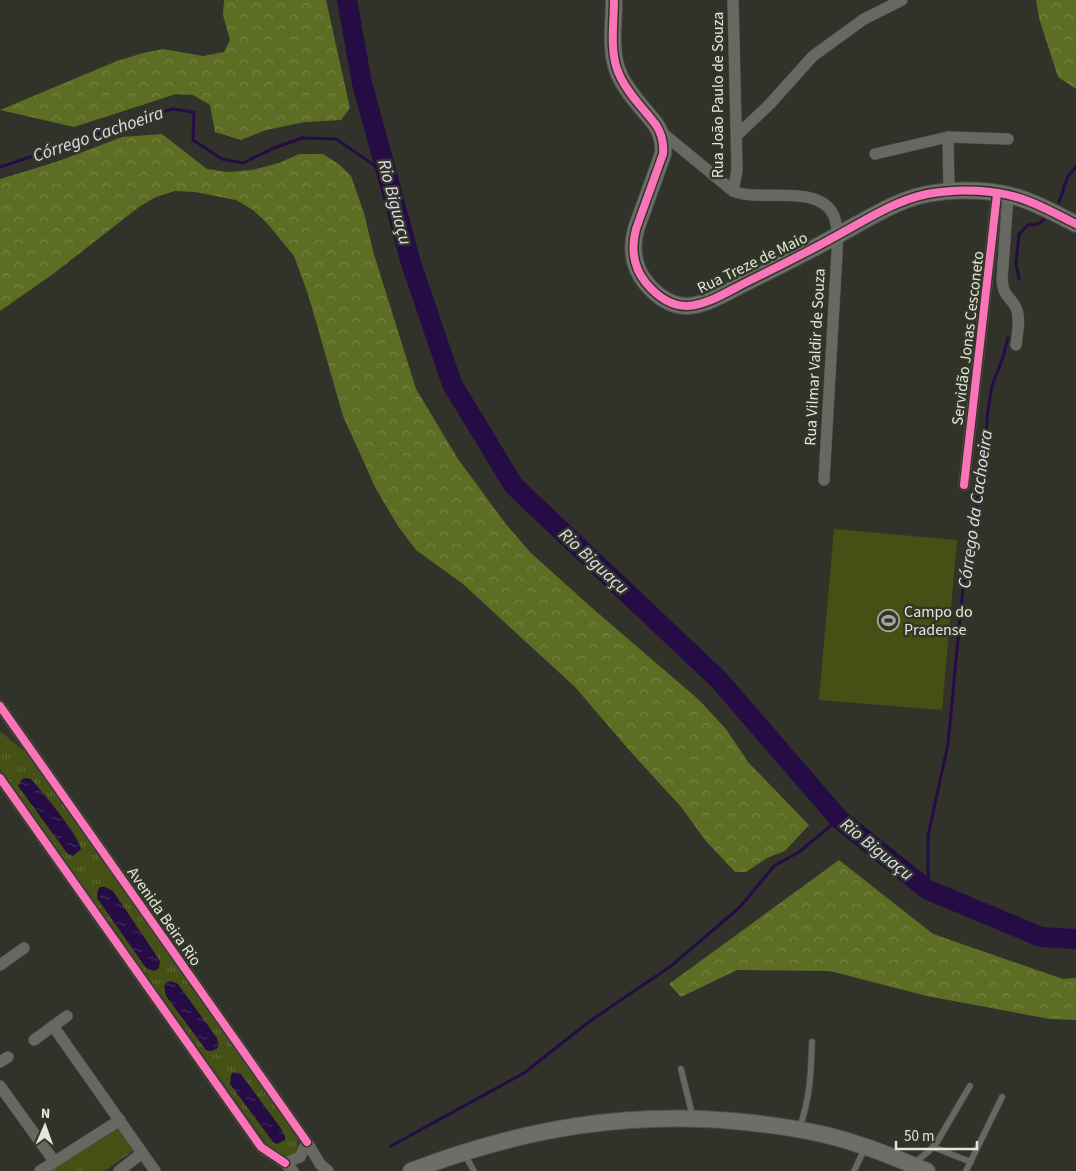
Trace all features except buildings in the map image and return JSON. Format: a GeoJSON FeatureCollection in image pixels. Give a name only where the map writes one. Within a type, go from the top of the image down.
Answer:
{"type":"FeatureCollection","features":[{"type":"Feature","properties":{"kind":"street"},"geometry":{"type":"LineString","coordinates":[[614,0],[613,45],[618,73],[660,131],[733,191],[750,194],[795,196],[816,200],[825,204],[834,216],[838,235]]}},
{"type":"Feature","properties":{"kind":"street","name":"Rua João Paulo de Souza"},"geometry":{"type":"LineString","coordinates":[[733,0],[737,170],[733,191]]}},
{"type":"Feature","properties":{"kind":"street"},"geometry":{"type":"LineString","coordinates":[[736,135],[769,105],[813,56],[864,19],[902,0]]}},
{"type":"Feature","properties":{"kind":"street","name":"Rua Treze de Maio"},"geometry":{"type":"LineString","coordinates":[[660,131],[663,154],[639,218],[633,247],[638,271],[649,286],[671,303],[686,306],[705,302],[838,235],[877,213],[904,201],[928,194],[949,192],[1003,195],[1028,201],[1076,224]]}},
{"type":"Feature","properties":{"kind":"street"},"geometry":{"type":"LineString","coordinates":[[875,154],[948,137],[1008,139]]}},
{"type":"Feature","properties":{"kind":"street"},"geometry":{"type":"LineString","coordinates":[[948,137],[949,192]]}},
{"type":"Feature","properties":{"kind":"street"},"geometry":{"type":"LineString","coordinates":[[1003,195],[1002,280],[1004,291],[1016,308],[1018,315],[1016,345]]}},
{"type":"Feature","properties":{"kind":"street","name":"Servidão Jonas Cesconeto"},"geometry":{"type":"LineString","coordinates":[[964,485],[1003,195]]}},
{"type":"Feature","properties":{"kind":"street","name":"Rua Vilmar Valdir de Souza"},"geometry":{"type":"LineString","coordinates":[[824,480],[838,235]]}},
{"type":"Feature","properties":{"kind":"street","name":"Avenida Beira Rio"},"geometry":{"type":"LineString","coordinates":[[1,710],[307,1142],[323,1169]]}},
{"type":"Feature","properties":{"kind":"street"},"geometry":{"type":"LineString","coordinates":[[0,778],[261,1147],[287,1168],[300,1157],[307,1142]]}},
{"type":"Feature","properties":{"kind":"street"},"geometry":{"type":"LineString","coordinates":[[0,965],[24,948]]}},
{"type":"Feature","properties":{"kind":"street"},"geometry":{"type":"LineString","coordinates":[[34,1040],[67,1016]]}},
{"type":"Feature","properties":{"kind":"street"},"geometry":{"type":"LineString","coordinates":[[53,1026],[155,1171]]}},
{"type":"Feature","properties":{"kind":"street"},"geometry":{"type":"LineString","coordinates":[[0,1086],[54,1161]]}},
{"type":"Feature","properties":{"kind":"street"},"geometry":{"type":"LineString","coordinates":[[411,1171],[462,1152],[520,1136],[558,1128],[646,1118],[726,1120],[799,1130],[866,1146],[928,1171]]}},
{"type":"Feature","properties":{"kind":"street"},"geometry":{"type":"LineString","coordinates":[[40,1171],[120,1120]]}},
{"type":"Feature","properties":{"kind":"street"},"geometry":{"type":"LineString","coordinates":[[119,1171],[142,1153]]}},
{"type":"Feature","properties":{"kind":"lane"},"geometry":{"type":"LineString","coordinates":[[799,1130],[808,1103],[811,1081],[812,1042]]}},
{"type":"Feature","properties":{"kind":"lane"},"geometry":{"type":"LineString","coordinates":[[681,1069],[693,1118]]}},
{"type":"Feature","properties":{"kind":"lane"},"geometry":{"type":"LineString","coordinates":[[912,1164],[933,1147],[970,1086]]}},
{"type":"Feature","properties":{"kind":"lane"},"geometry":{"type":"LineString","coordinates":[[966,1171],[1002,1097]]}},
{"type":"Feature","properties":{"kind":"lane"},"geometry":{"type":"LineString","coordinates":[[854,1171],[866,1146]]}},
{"type":"Feature","properties":{"kind":"lane"},"geometry":{"type":"LineString","coordinates":[[933,1147],[971,1162]]}},
{"type":"Feature","properties":{"kind":"lane"},"geometry":{"type":"LineString","coordinates":[[462,1152],[474,1171]]}},
{"type":"Feature","properties":{"kind":"green space"},"geometry":{"type":"Polygon","coordinates":[[[224,0],[326,0],[350,108],[341,120],[305,122],[266,130],[241,140],[215,132],[210,105],[193,95],[176,94],[74,127],[0,110],[117,61],[143,53],[163,49],[203,56],[224,52],[230,40],[223,15],[224,0]]]}},
{"type":"Feature","properties":{"kind":"green space"},"geometry":{"type":"Polygon","coordinates":[[[1036,0],[1076,0],[1076,89],[1058,77],[1039,18],[1036,0]]]}},
{"type":"Feature","properties":{"kind":"green space"},"geometry":{"type":"Polygon","coordinates":[[[162,134],[207,169],[228,172],[252,170],[279,163],[299,154],[323,154],[340,165],[351,176],[364,213],[373,251],[416,389],[458,459],[505,523],[531,553],[699,700],[726,729],[748,762],[809,825],[785,851],[767,858],[746,872],[735,872],[705,840],[682,808],[575,687],[463,584],[416,550],[398,526],[376,489],[343,416],[308,294],[294,256],[267,223],[253,210],[236,200],[195,192],[175,191],[156,197],[139,207],[53,274],[0,311],[0,179],[56,162],[122,137],[162,134]]]}},
{"type":"Feature","properties":{"kind":"green space","name":"Campo do Pradense"},"geometry":{"type":"Polygon","coordinates":[[[834,529],[957,540],[942,710],[819,700],[834,529]]]}},
{"type":"Feature","properties":{"kind":"green space"},"geometry":{"type":"Polygon","coordinates":[[[0,731],[26,752],[296,1133],[298,1147],[294,1154],[283,1155],[267,1144],[0,769],[0,731]]]}},
{"type":"Feature","properties":{"kind":"green space"},"geometry":{"type":"Polygon","coordinates":[[[839,860],[933,934],[1063,979],[1076,978],[1076,1020],[1050,1019],[927,996],[830,971],[737,970],[681,997],[669,984],[839,860]]]}},
{"type":"Feature","properties":{"kind":"green space"},"geometry":{"type":"Polygon","coordinates":[[[114,1126],[126,1136],[133,1151],[104,1171],[50,1171],[114,1126]]]}},
{"type":"Feature","properties":{"kind":"green space"},"geometry":{"type":"Polygon","coordinates":[[[113,1130],[129,1151],[100,1171],[83,1171],[73,1158],[113,1130]]]}},
{"type":"Feature","properties":{"kind":"water"},"geometry":{"type":"Polygon","coordinates":[[[22,779],[32,780],[73,833],[81,849],[73,856],[67,853],[18,786],[22,779]]]}},
{"type":"Feature","properties":{"kind":"water"},"geometry":{"type":"Polygon","coordinates":[[[100,887],[113,891],[160,961],[159,968],[154,971],[146,968],[97,898],[100,887]]]}},
{"type":"Feature","properties":{"kind":"water"},"geometry":{"type":"Polygon","coordinates":[[[171,981],[178,984],[217,1038],[219,1046],[215,1050],[206,1050],[166,996],[164,985],[171,981]]]}},
{"type":"Feature","properties":{"kind":"water"},"geometry":{"type":"Polygon","coordinates":[[[234,1072],[240,1073],[280,1127],[285,1140],[277,1144],[273,1142],[230,1084],[231,1075],[234,1072]]]}},
{"type":"Feature","properties":{"kind":"waterway","name":"Rio Biguaçu"},"geometry":{"type":"LineString","coordinates":[[347,0],[362,83],[411,263],[452,384],[514,486],[719,680],[839,819],[928,890],[1041,937],[1076,939]]}},
{"type":"Feature","properties":{"kind":"waterway","name":"Córrego Cachoeira"},"geometry":{"type":"LineString","coordinates":[[0,167],[172,109],[194,112],[193,140],[222,159],[243,163],[274,148],[302,138],[336,139],[387,174]]}},
{"type":"Feature","properties":{"kind":"waterway","name":"Córrego da Cachoeira"},"geometry":{"type":"LineString","coordinates":[[1059,202],[1068,176],[1076,167]]}},
{"type":"Feature","properties":{"kind":"waterway","name":"Córrego da Cachoeira"},"geometry":{"type":"LineString","coordinates":[[1019,279],[1016,264],[1019,234],[1028,225],[1038,224],[1044,220]]}},
{"type":"Feature","properties":{"kind":"waterway","name":"Córrego da Cachoeira"},"geometry":{"type":"LineString","coordinates":[[928,890],[928,836],[948,744],[963,588],[983,466],[988,410],[992,386],[1008,338]]}},
{"type":"Feature","properties":{"kind":"waterway"},"geometry":{"type":"LineString","coordinates":[[391,1146],[524,1073],[590,1021],[671,966],[740,907],[774,866],[799,852],[839,819]]}},
{"type":"Feature","properties":{"kind":"cycle path"},"geometry":{"type":"LineString","coordinates":[[614,0],[613,47],[619,74],[626,88],[658,128],[663,146],[663,154],[636,229],[634,257],[638,270],[646,283],[654,292],[669,302],[681,306],[703,303],[903,201],[927,194],[965,190],[1004,194],[1034,203],[1076,224]]}},
{"type":"Feature","properties":{"kind":"cycle path"},"geometry":{"type":"LineString","coordinates":[[964,485],[997,194]]}},
{"type":"Feature","properties":{"kind":"cycle path"},"geometry":{"type":"LineString","coordinates":[[0,706],[307,1142]]}},
{"type":"Feature","properties":{"kind":"cycle path"},"geometry":{"type":"LineString","coordinates":[[0,778],[261,1147],[285,1163]]}},
{"type":"Feature","properties":{"kind":"place","name":"Campo do Pradense"},"geometry":{"type":"Point","coordinates":[888,620]}}]}
